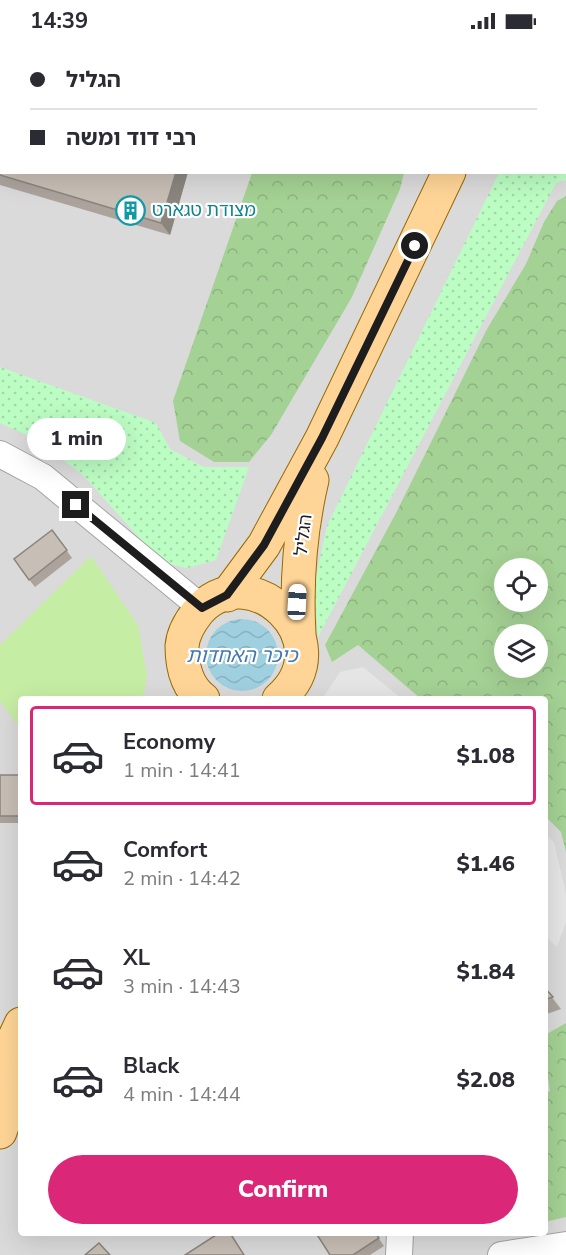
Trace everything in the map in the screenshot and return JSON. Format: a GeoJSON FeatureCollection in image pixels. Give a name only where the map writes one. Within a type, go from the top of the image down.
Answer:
{"type":"FeatureCollection","features":[{"type":"Feature","properties":{"kind":"main road","name":"הגליל"},"geometry":{"type":"LineString","coordinates":[[182,661],[182,642],[189,623],[214,602],[264,545],[322,438],[448,174]]}},
{"type":"Feature","properties":{"kind":"main road","name":"הגליל"},"geometry":{"type":"LineString","coordinates":[[284,696],[299,670],[302,654],[297,602],[301,525],[322,438]]}},
{"type":"Feature","properties":{"kind":"main road"},"geometry":{"type":"LineString","coordinates":[[214,602],[237,593],[256,595],[274,602],[289,616],[299,634]]}},
{"type":"Feature","properties":{"kind":"main road"},"geometry":{"type":"LineString","coordinates":[[176,696],[182,661]]}},
{"type":"Feature","properties":{"kind":"main road"},"geometry":{"type":"LineString","coordinates":[[182,661],[188,680],[201,696]]}},
{"type":"Feature","properties":{"kind":"main road"},"geometry":{"type":"LineString","coordinates":[[0,1070],[18,1031]]}},
{"type":"Feature","properties":{"kind":"main road"},"geometry":{"type":"LineString","coordinates":[[0,1132],[18,1080]]}},
{"type":"Feature","properties":{"kind":"street"},"geometry":{"type":"LineString","coordinates":[[0,454],[43,477],[214,602]]}},
{"type":"Feature","properties":{"kind":"street"},"geometry":{"type":"LineString","coordinates":[[399,1255],[400,1236]]}},
{"type":"Feature","properties":{"kind":"street"},"geometry":{"type":"LineString","coordinates":[[501,1255],[566,1245]]}},
{"type":"Feature","properties":{"kind":"shaded area"},"geometry":{"type":"Polygon","coordinates":[[[0,174],[566,174],[566,1255],[0,1255],[0,174]]]}},
{"type":"Feature","properties":{"kind":"shaded area"},"geometry":{"type":"Polygon","coordinates":[[[363,667],[398,696],[324,696],[340,672],[363,667]]]}},
{"type":"Feature","properties":{"kind":"shaded area"},"geometry":{"type":"Polygon","coordinates":[[[548,837],[554,842],[566,894],[566,922],[557,947],[548,939],[548,837]]]}},
{"type":"Feature","properties":{"kind":"green space"},"geometry":{"type":"Polygon","coordinates":[[[252,174],[404,174],[400,189],[352,297],[271,435],[249,462],[214,462],[180,441],[173,401],[252,174]]]}},
{"type":"Feature","properties":{"kind":"green space"},"geometry":{"type":"Polygon","coordinates":[[[499,174],[566,174],[566,180],[556,183],[318,637],[314,586],[327,526],[499,174]]]}},
{"type":"Feature","properties":{"kind":"green space"},"geometry":{"type":"Polygon","coordinates":[[[566,196],[566,852],[561,832],[548,819],[548,696],[418,696],[358,645],[332,662],[325,645],[396,513],[487,329],[526,264],[544,222],[557,201],[566,196]]]}},
{"type":"Feature","properties":{"kind":"green space"},"geometry":{"type":"Polygon","coordinates":[[[0,367],[156,423],[170,449],[204,467],[249,467],[216,560],[187,568],[161,562],[83,475],[36,439],[0,423],[0,367]]]}},
{"type":"Feature","properties":{"kind":"green space"},"geometry":{"type":"Polygon","coordinates":[[[91,556],[138,625],[147,676],[144,696],[18,696],[18,726],[0,701],[0,645],[91,556]]]}},
{"type":"Feature","properties":{"kind":"green space"},"geometry":{"type":"Polygon","coordinates":[[[566,1023],[566,1217],[548,1221],[548,1092],[550,1091],[548,1033],[566,1023]]]}},
{"type":"Feature","properties":{"kind":"water","name":"כיכר האחדות"},"geometry":{"type":"Polygon","coordinates":[[[242,619],[262,625],[272,635],[278,655],[272,675],[262,685],[242,691],[222,685],[212,675],[206,655],[212,635],[222,625],[242,619]]]}},
{"type":"Feature","properties":{"kind":"building","name":"מצודת טגארט"},"geometry":{"type":"Polygon","coordinates":[[[0,174],[175,174],[161,223],[0,174]]]}},
{"type":"Feature","properties":{"kind":"building"},"geometry":{"type":"Polygon","coordinates":[[[52,530],[67,550],[29,580],[14,559],[52,530]]]}},
{"type":"Feature","properties":{"kind":"building"},"geometry":{"type":"Polygon","coordinates":[[[0,775],[18,775],[18,816],[0,816],[0,775]]]}},
{"type":"Feature","properties":{"kind":"building"},"geometry":{"type":"Polygon","coordinates":[[[214,1236],[232,1236],[244,1255],[185,1255],[214,1236]]]}},
{"type":"Feature","properties":{"kind":"building"},"geometry":{"type":"Polygon","coordinates":[[[318,1236],[377,1236],[379,1238],[353,1255],[330,1255],[318,1236]]]}},
{"type":"Feature","properties":{"kind":"building"},"geometry":{"type":"Polygon","coordinates":[[[99,1243],[110,1255],[85,1255],[99,1243]]]}},
{"type":"Feature","properties":{"kind":"place","name":"מצודת טגארט"},"geometry":{"type":"Point","coordinates":[131,210]}},
{"type":"Feature","properties":{"kind":"route"},"geometry":{"type":"LineString","coordinates":[[76,505],[202,608],[227,595],[264,545],[322,438],[415,246]]}}]}
